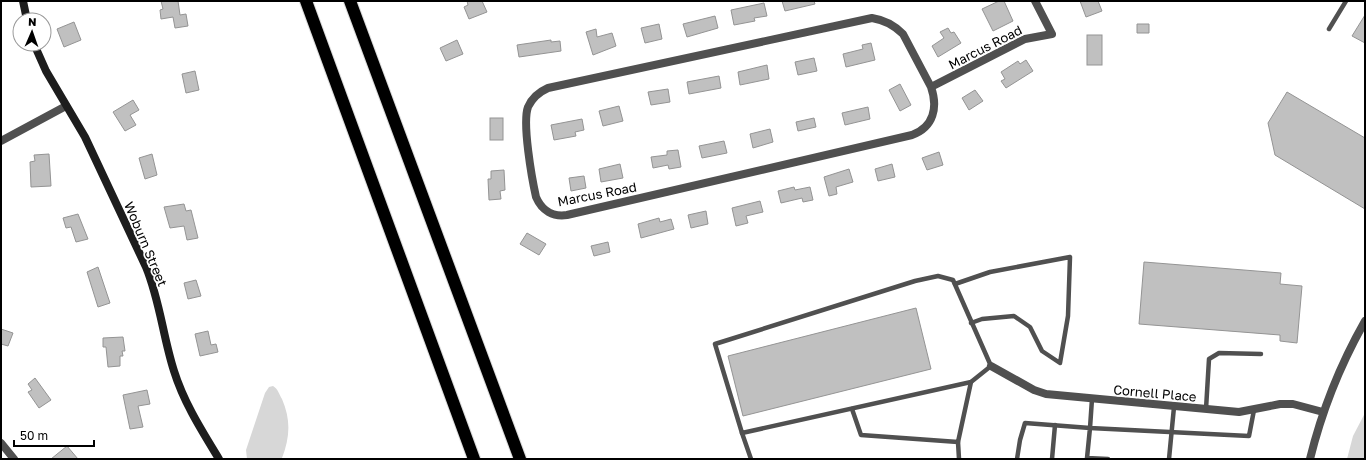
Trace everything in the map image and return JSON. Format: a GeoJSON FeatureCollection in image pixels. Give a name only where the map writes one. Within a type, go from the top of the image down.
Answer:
{"type":"FeatureCollection","features":[{"type":"Feature","properties":{"kind":"highway"},"geometry":{"type":"LineString","coordinates":[[306,1],[474,459]]}},
{"type":"Feature","properties":{"kind":"highway"},"geometry":{"type":"LineString","coordinates":[[350,1],[520,459]]}},
{"type":"Feature","properties":{"kind":"street"},"geometry":{"type":"LineString","coordinates":[[23,1],[25,12]]}},
{"type":"Feature","properties":{"kind":"street","name":"Marcus Road"},"geometry":{"type":"LineString","coordinates":[[931,87],[1025,39],[1052,34],[1035,1]]}},
{"type":"Feature","properties":{"kind":"street","name":"Marcus Road"},"geometry":{"type":"LineString","coordinates":[[872,18],[888,22],[903,34],[931,87],[935,104],[933,117],[926,127],[912,135],[567,215],[557,215],[548,212],[540,206],[536,197],[526,125],[526,114],[534,98],[543,90],[553,86],[872,18]]}},
{"type":"Feature","properties":{"kind":"street","name":"Woburn Street"},"geometry":{"type":"LineString","coordinates":[[38,52],[46,71],[98,165],[146,267],[178,384],[192,415],[219,459]]}},
{"type":"Feature","properties":{"kind":"street"},"geometry":{"type":"LineString","coordinates":[[1,141],[66,106]]}},
{"type":"Feature","properties":{"kind":"street"},"geometry":{"type":"LineString","coordinates":[[1310,459],[1323,412],[1343,362],[1365,321]]}},
{"type":"Feature","properties":{"kind":"street","name":"Cornell Place"},"geometry":{"type":"LineString","coordinates":[[991,366],[1039,393],[1239,412],[1288,404],[1298,404],[1323,412]]}},
{"type":"Feature","properties":{"kind":"street"},"geometry":{"type":"LineString","coordinates":[[1,443],[14,459]]}},
{"type":"Feature","properties":{"kind":"lane"},"geometry":{"type":"LineString","coordinates":[[1329,29],[1346,1]]}},
{"type":"Feature","properties":{"kind":"lane"},"geometry":{"type":"LineString","coordinates":[[954,284],[990,272],[1070,258],[1068,316],[1060,363],[1042,351],[1030,326],[1014,316],[982,319],[971,322]]}},
{"type":"Feature","properties":{"kind":"lane"},"geometry":{"type":"LineString","coordinates":[[742,433],[971,382],[991,366],[953,280],[938,276],[915,281],[715,344],[742,433],[751,459]]}},
{"type":"Feature","properties":{"kind":"lane"},"geometry":{"type":"LineString","coordinates":[[1206,409],[1209,359],[1219,353],[1261,354]]}},
{"type":"Feature","properties":{"kind":"lane"},"geometry":{"type":"LineString","coordinates":[[960,459],[958,442],[971,382]]}},
{"type":"Feature","properties":{"kind":"lane"},"geometry":{"type":"LineString","coordinates":[[1092,399],[1087,458],[1108,459]]}},
{"type":"Feature","properties":{"kind":"lane"},"geometry":{"type":"LineString","coordinates":[[1169,459],[1174,407]]}},
{"type":"Feature","properties":{"kind":"lane"},"geometry":{"type":"LineString","coordinates":[[852,409],[861,435],[958,442]]}},
{"type":"Feature","properties":{"kind":"lane"},"geometry":{"type":"LineString","coordinates":[[1017,459],[1025,423],[1090,428],[1249,436],[1254,410]]}},
{"type":"Feature","properties":{"kind":"lane"},"geometry":{"type":"LineString","coordinates":[[1052,459],[1055,425]]}},
{"type":"Feature","properties":{"kind":"shaded area"},"geometry":{"type":"Polygon","coordinates":[[[273,386],[282,399],[288,421],[287,443],[282,458],[247,459],[246,450],[265,393],[269,387],[273,386]]]}},
{"type":"Feature","properties":{"kind":"shaded area"},"geometry":{"type":"Polygon","coordinates":[[[1365,413],[1365,459],[1347,459],[1353,436],[1365,413]]]}},
{"type":"Feature","properties":{"kind":"building"},"geometry":{"type":"Polygon","coordinates":[[[161,1],[178,1],[180,15],[186,14],[188,26],[175,28],[173,17],[161,19],[160,10],[163,9],[161,1]]]}},
{"type":"Feature","properties":{"kind":"building"},"geometry":{"type":"Polygon","coordinates":[[[467,1],[482,1],[487,12],[469,19],[464,7],[468,5],[467,1]]]}},
{"type":"Feature","properties":{"kind":"building"},"geometry":{"type":"Polygon","coordinates":[[[782,1],[814,1],[815,4],[785,11],[782,1]]]}},
{"type":"Feature","properties":{"kind":"building"},"geometry":{"type":"Polygon","coordinates":[[[999,1],[1004,1],[1013,21],[993,31],[982,9],[999,1]]]}},
{"type":"Feature","properties":{"kind":"building"},"geometry":{"type":"Polygon","coordinates":[[[1080,1],[1098,1],[1102,11],[1086,17],[1080,1]]]}},
{"type":"Feature","properties":{"kind":"building"},"geometry":{"type":"Polygon","coordinates":[[[764,3],[767,16],[754,18],[755,21],[734,25],[731,10],[764,3]]]}},
{"type":"Feature","properties":{"kind":"building"},"geometry":{"type":"Polygon","coordinates":[[[1365,15],[1365,43],[1352,36],[1365,15]]]}},
{"type":"Feature","properties":{"kind":"building"},"geometry":{"type":"Polygon","coordinates":[[[715,16],[718,28],[687,37],[683,24],[715,16]]]}},
{"type":"Feature","properties":{"kind":"building"},"geometry":{"type":"Polygon","coordinates":[[[74,22],[81,40],[64,47],[57,29],[74,22]]]}},
{"type":"Feature","properties":{"kind":"building"},"geometry":{"type":"Polygon","coordinates":[[[659,24],[662,39],[645,43],[641,28],[659,24]]]}},
{"type":"Feature","properties":{"kind":"building"},"geometry":{"type":"Polygon","coordinates":[[[1137,24],[1149,24],[1149,33],[1137,33],[1137,24]]]}},
{"type":"Feature","properties":{"kind":"building"},"geometry":{"type":"Polygon","coordinates":[[[948,28],[951,33],[954,32],[961,43],[938,57],[932,46],[944,38],[940,32],[948,28]]]}},
{"type":"Feature","properties":{"kind":"building"},"geometry":{"type":"Polygon","coordinates":[[[596,29],[597,37],[612,33],[616,46],[593,55],[586,32],[596,29]]]}},
{"type":"Feature","properties":{"kind":"building"},"geometry":{"type":"Polygon","coordinates":[[[1087,35],[1102,35],[1102,65],[1087,65],[1087,35]]]}},
{"type":"Feature","properties":{"kind":"building"},"geometry":{"type":"Polygon","coordinates":[[[457,40],[463,54],[446,61],[440,48],[457,40]]]}},
{"type":"Feature","properties":{"kind":"building"},"geometry":{"type":"Polygon","coordinates":[[[551,40],[551,42],[560,41],[561,51],[519,57],[517,45],[551,40]]]}},
{"type":"Feature","properties":{"kind":"building"},"geometry":{"type":"Polygon","coordinates":[[[871,43],[875,60],[846,67],[843,54],[863,49],[862,45],[871,43]]]}},
{"type":"Feature","properties":{"kind":"building"},"geometry":{"type":"Polygon","coordinates":[[[814,58],[817,71],[798,75],[795,62],[814,58]]]}},
{"type":"Feature","properties":{"kind":"building"},"geometry":{"type":"Polygon","coordinates":[[[1026,60],[1033,71],[1006,88],[1001,81],[1005,79],[1001,72],[1018,61],[1020,64],[1026,60]]]}},
{"type":"Feature","properties":{"kind":"building"},"geometry":{"type":"Polygon","coordinates":[[[767,65],[769,79],[740,85],[738,72],[767,65]]]}},
{"type":"Feature","properties":{"kind":"building"},"geometry":{"type":"Polygon","coordinates":[[[195,71],[199,90],[186,93],[182,74],[195,71]]]}},
{"type":"Feature","properties":{"kind":"building"},"geometry":{"type":"Polygon","coordinates":[[[719,76],[721,88],[689,94],[687,82],[719,76]]]}},
{"type":"Feature","properties":{"kind":"building"},"geometry":{"type":"Polygon","coordinates":[[[900,84],[911,105],[900,111],[889,90],[900,84]]]}},
{"type":"Feature","properties":{"kind":"building"},"geometry":{"type":"Polygon","coordinates":[[[668,89],[670,102],[651,105],[648,92],[668,89]]]}},
{"type":"Feature","properties":{"kind":"building"},"geometry":{"type":"Polygon","coordinates":[[[975,90],[983,101],[969,110],[962,98],[975,90]]]}},
{"type":"Feature","properties":{"kind":"building"},"geometry":{"type":"Polygon","coordinates":[[[1287,92],[1365,138],[1365,209],[1275,155],[1268,123],[1287,92]]]}},
{"type":"Feature","properties":{"kind":"building"},"geometry":{"type":"Polygon","coordinates":[[[133,100],[139,110],[130,115],[136,125],[125,131],[113,112],[133,100]]]}},
{"type":"Feature","properties":{"kind":"building"},"geometry":{"type":"Polygon","coordinates":[[[619,106],[623,121],[603,126],[599,111],[619,106]]]}},
{"type":"Feature","properties":{"kind":"building"},"geometry":{"type":"Polygon","coordinates":[[[868,107],[870,119],[845,125],[842,113],[868,107]]]}},
{"type":"Feature","properties":{"kind":"building"},"geometry":{"type":"Polygon","coordinates":[[[490,118],[503,118],[503,140],[490,140],[490,118]]]}},
{"type":"Feature","properties":{"kind":"building"},"geometry":{"type":"Polygon","coordinates":[[[814,118],[816,127],[798,131],[796,122],[814,118]]]}},
{"type":"Feature","properties":{"kind":"building"},"geometry":{"type":"Polygon","coordinates":[[[582,119],[584,130],[575,132],[576,136],[554,140],[551,125],[582,119]]]}},
{"type":"Feature","properties":{"kind":"building"},"geometry":{"type":"Polygon","coordinates":[[[770,129],[773,142],[753,148],[750,134],[770,129]]]}},
{"type":"Feature","properties":{"kind":"building"},"geometry":{"type":"Polygon","coordinates":[[[724,141],[727,153],[702,158],[699,146],[724,141]]]}},
{"type":"Feature","properties":{"kind":"building"},"geometry":{"type":"Polygon","coordinates":[[[678,150],[681,167],[669,169],[668,165],[653,168],[651,157],[667,155],[667,151],[678,150]]]}},
{"type":"Feature","properties":{"kind":"building"},"geometry":{"type":"Polygon","coordinates":[[[939,152],[943,165],[927,170],[922,158],[939,152]]]}},
{"type":"Feature","properties":{"kind":"building"},"geometry":{"type":"Polygon","coordinates":[[[49,154],[51,186],[31,187],[30,162],[35,161],[34,155],[49,154]]]}},
{"type":"Feature","properties":{"kind":"building"},"geometry":{"type":"Polygon","coordinates":[[[152,154],[157,175],[145,179],[139,158],[152,154]]]}},
{"type":"Feature","properties":{"kind":"building"},"geometry":{"type":"Polygon","coordinates":[[[620,164],[623,178],[601,182],[599,169],[620,164]]]}},
{"type":"Feature","properties":{"kind":"building"},"geometry":{"type":"Polygon","coordinates":[[[892,164],[895,177],[878,181],[875,169],[892,164]]]}},
{"type":"Feature","properties":{"kind":"building"},"geometry":{"type":"Polygon","coordinates":[[[849,169],[853,182],[836,187],[837,194],[829,196],[824,177],[849,169]]]}},
{"type":"Feature","properties":{"kind":"building"},"geometry":{"type":"Polygon","coordinates":[[[504,170],[505,190],[500,191],[501,199],[489,200],[488,179],[491,179],[491,171],[504,170]]]}},
{"type":"Feature","properties":{"kind":"building"},"geometry":{"type":"Polygon","coordinates":[[[584,176],[586,188],[571,191],[569,178],[584,176]]]}},
{"type":"Feature","properties":{"kind":"building"},"geometry":{"type":"Polygon","coordinates":[[[794,187],[795,190],[810,187],[813,200],[803,202],[802,198],[781,203],[778,191],[794,187]]]}},
{"type":"Feature","properties":{"kind":"building"},"geometry":{"type":"Polygon","coordinates":[[[760,201],[763,212],[746,216],[748,223],[736,226],[732,208],[760,201]]]}},
{"type":"Feature","properties":{"kind":"building"},"geometry":{"type":"Polygon","coordinates":[[[184,204],[186,211],[191,210],[198,238],[187,240],[184,226],[170,228],[164,207],[184,204]]]}},
{"type":"Feature","properties":{"kind":"building"},"geometry":{"type":"Polygon","coordinates":[[[706,211],[708,224],[691,228],[688,215],[706,211]]]}},
{"type":"Feature","properties":{"kind":"building"},"geometry":{"type":"Polygon","coordinates":[[[78,214],[88,239],[76,242],[71,227],[66,228],[63,218],[78,214]]]}},
{"type":"Feature","properties":{"kind":"building"},"geometry":{"type":"Polygon","coordinates":[[[659,218],[660,222],[671,219],[674,229],[641,238],[638,224],[659,218]]]}},
{"type":"Feature","properties":{"kind":"building"},"geometry":{"type":"Polygon","coordinates":[[[527,233],[546,244],[539,255],[520,244],[527,233]]]}},
{"type":"Feature","properties":{"kind":"building"},"geometry":{"type":"Polygon","coordinates":[[[608,242],[610,252],[594,256],[591,246],[608,242]]]}},
{"type":"Feature","properties":{"kind":"building"},"geometry":{"type":"Polygon","coordinates":[[[1144,262],[1281,273],[1280,284],[1302,286],[1297,343],[1280,341],[1280,335],[1139,324],[1144,262]]]}},
{"type":"Feature","properties":{"kind":"building"},"geometry":{"type":"Polygon","coordinates":[[[98,267],[110,303],[98,307],[87,272],[98,267]]]}},
{"type":"Feature","properties":{"kind":"building"},"geometry":{"type":"Polygon","coordinates":[[[196,280],[201,296],[188,299],[184,283],[196,280]]]}},
{"type":"Feature","properties":{"kind":"building"},"geometry":{"type":"Polygon","coordinates":[[[916,308],[931,369],[743,416],[728,356],[916,308]]]}},
{"type":"Feature","properties":{"kind":"building"},"geometry":{"type":"Polygon","coordinates":[[[1,329],[13,333],[8,346],[1,344],[1,329]]]}},
{"type":"Feature","properties":{"kind":"building"},"geometry":{"type":"Polygon","coordinates":[[[208,331],[211,345],[216,344],[218,352],[200,356],[195,334],[208,331]]]}},
{"type":"Feature","properties":{"kind":"building"},"geometry":{"type":"Polygon","coordinates":[[[123,337],[125,351],[122,351],[123,356],[120,356],[120,366],[108,367],[106,347],[103,347],[103,338],[123,337]]]}},
{"type":"Feature","properties":{"kind":"building"},"geometry":{"type":"Polygon","coordinates":[[[35,378],[51,400],[39,408],[28,392],[32,390],[28,384],[35,378]]]}},
{"type":"Feature","properties":{"kind":"building"},"geometry":{"type":"Polygon","coordinates":[[[147,390],[150,404],[138,406],[143,427],[130,429],[123,395],[147,390]]]}},
{"type":"Feature","properties":{"kind":"building"},"geometry":{"type":"Polygon","coordinates":[[[67,446],[78,459],[51,459],[67,446]]]}}]}
